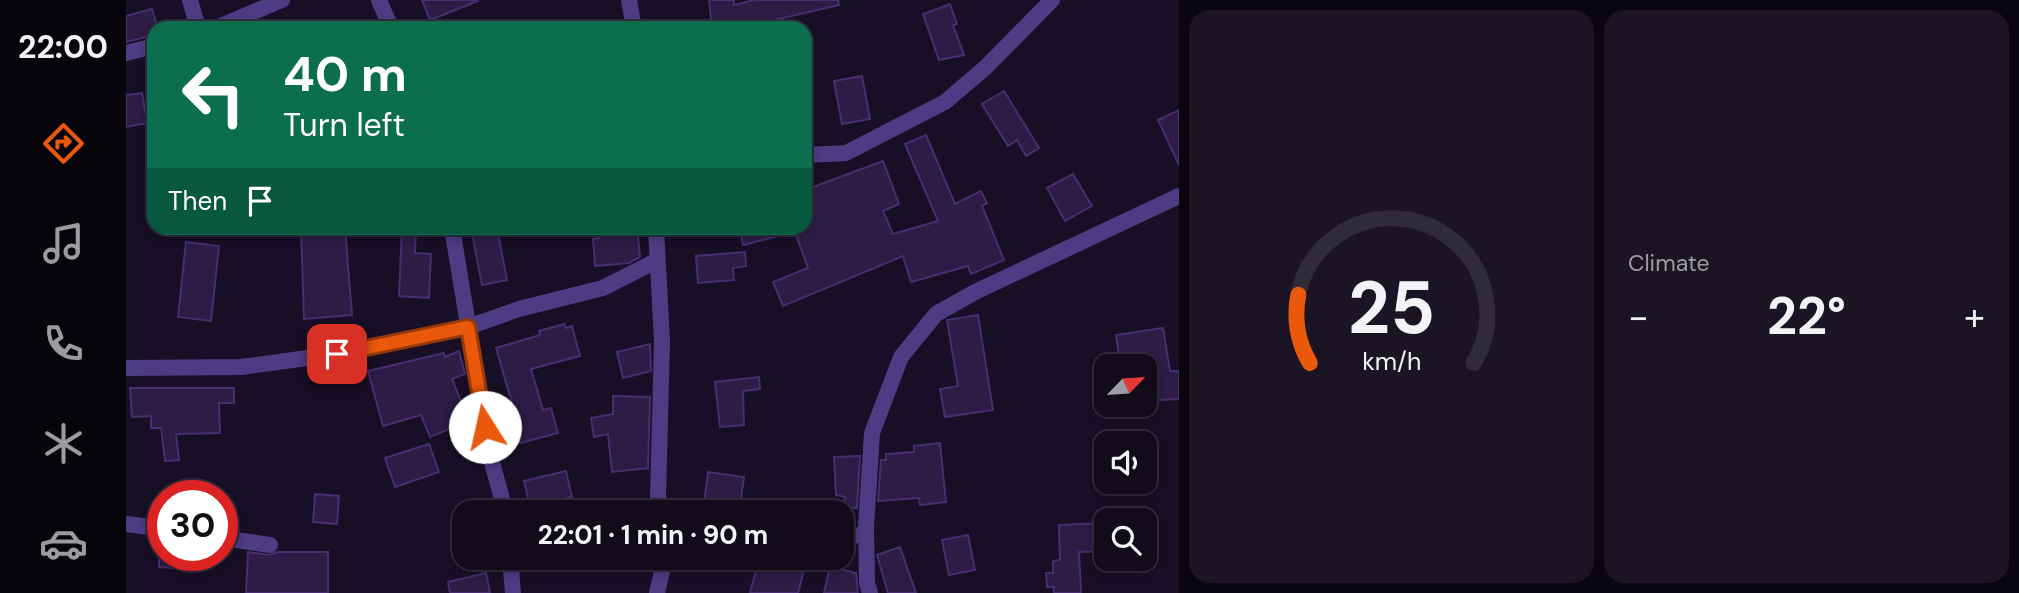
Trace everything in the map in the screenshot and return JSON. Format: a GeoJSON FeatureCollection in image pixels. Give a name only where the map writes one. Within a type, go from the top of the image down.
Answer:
{"type":"FeatureCollection","features":[{"type":"Feature","properties":{"kind":"street"},"geometry":{"type":"LineString","coordinates":[[190,0],[196,21]]}},
{"type":"Feature","properties":{"kind":"street"},"geometry":{"type":"LineString","coordinates":[[232,21],[282,0]]}},
{"type":"Feature","properties":{"kind":"street"},"geometry":{"type":"LineString","coordinates":[[379,0],[388,21]]}},
{"type":"Feature","properties":{"kind":"street"},"geometry":{"type":"LineString","coordinates":[[629,0],[633,21]]}},
{"type":"Feature","properties":{"kind":"street"},"geometry":{"type":"LineString","coordinates":[[812,155],[846,153],[945,102],[986,66],[1052,0]]}},
{"type":"Feature","properties":{"kind":"street"},"geometry":{"type":"LineString","coordinates":[[126,53],[147,48]]}},
{"type":"Feature","properties":{"kind":"street"},"geometry":{"type":"LineString","coordinates":[[870,593],[867,583],[866,535],[872,433],[901,357],[936,314],[975,292],[1179,197]]}},
{"type":"Feature","properties":{"kind":"street"},"geometry":{"type":"LineString","coordinates":[[453,235],[489,452],[502,500]]}},
{"type":"Feature","properties":{"kind":"street"},"geometry":{"type":"LineString","coordinates":[[656,235],[662,341],[659,500]]}},
{"type":"Feature","properties":{"kind":"street"},"geometry":{"type":"LineString","coordinates":[[126,368],[241,367],[337,354],[468,327],[519,309],[603,288],[656,261]]}},
{"type":"Feature","properties":{"kind":"street"},"geometry":{"type":"LineString","coordinates":[[126,530],[126,522],[147,527]]}},
{"type":"Feature","properties":{"kind":"street"},"geometry":{"type":"LineString","coordinates":[[854,536],[866,535]]}},
{"type":"Feature","properties":{"kind":"street"},"geometry":{"type":"LineString","coordinates":[[238,540],[270,545]]}},
{"type":"Feature","properties":{"kind":"street"},"geometry":{"type":"LineString","coordinates":[[511,570],[513,593]]}},
{"type":"Feature","properties":{"kind":"street"},"geometry":{"type":"LineString","coordinates":[[657,593],[662,570]]}},
{"type":"Feature","properties":{"kind":"building"},"geometry":{"type":"Polygon","coordinates":[[[422,0],[478,0],[478,1],[430,20],[422,0]]]}},
{"type":"Feature","properties":{"kind":"building"},"geometry":{"type":"Polygon","coordinates":[[[709,0],[734,0],[734,5],[755,0],[838,0],[839,5],[771,21],[711,21],[709,0]]]}},
{"type":"Feature","properties":{"kind":"building"},"geometry":{"type":"Polygon","coordinates":[[[950,4],[957,24],[953,25],[964,55],[939,60],[923,14],[950,4]]]}},
{"type":"Feature","properties":{"kind":"building"},"geometry":{"type":"Polygon","coordinates":[[[152,9],[156,21],[147,21],[147,37],[126,42],[126,16],[152,9]]]}},
{"type":"Feature","properties":{"kind":"building"},"geometry":{"type":"Polygon","coordinates":[[[862,76],[870,119],[842,124],[834,81],[862,76]]]}},
{"type":"Feature","properties":{"kind":"building"},"geometry":{"type":"Polygon","coordinates":[[[1004,91],[1039,148],[1026,156],[1017,140],[1008,146],[982,104],[1004,91]]]}},
{"type":"Feature","properties":{"kind":"building"},"geometry":{"type":"Polygon","coordinates":[[[142,93],[147,123],[126,127],[126,95],[142,93]]]}},
{"type":"Feature","properties":{"kind":"building"},"geometry":{"type":"Polygon","coordinates":[[[1179,110],[1179,165],[1158,120],[1179,110]]]}},
{"type":"Feature","properties":{"kind":"building"},"geometry":{"type":"Polygon","coordinates":[[[926,135],[955,204],[981,191],[987,203],[982,206],[1004,260],[971,274],[968,266],[911,282],[903,256],[783,306],[773,282],[808,268],[796,235],[812,235],[812,187],[883,161],[899,204],[883,211],[893,234],[938,221],[905,144],[926,135]]]}},
{"type":"Feature","properties":{"kind":"building"},"geometry":{"type":"Polygon","coordinates":[[[1073,174],[1092,206],[1065,221],[1047,188],[1073,174]]]}},
{"type":"Feature","properties":{"kind":"building"},"geometry":{"type":"Polygon","coordinates":[[[301,235],[346,235],[352,315],[304,319],[301,235]]]}},
{"type":"Feature","properties":{"kind":"building"},"geometry":{"type":"Polygon","coordinates":[[[402,235],[416,235],[415,253],[431,254],[429,298],[399,296],[402,235]]]}},
{"type":"Feature","properties":{"kind":"building"},"geometry":{"type":"Polygon","coordinates":[[[472,235],[498,235],[507,280],[482,285],[472,235]]]}},
{"type":"Feature","properties":{"kind":"building"},"geometry":{"type":"Polygon","coordinates":[[[599,235],[638,235],[640,257],[629,263],[595,266],[593,239],[599,238],[599,235]]]}},
{"type":"Feature","properties":{"kind":"building"},"geometry":{"type":"Polygon","coordinates":[[[741,235],[783,235],[743,245],[741,235]]]}},
{"type":"Feature","properties":{"kind":"building"},"geometry":{"type":"Polygon","coordinates":[[[186,242],[219,246],[211,321],[178,317],[186,242]]]}},
{"type":"Feature","properties":{"kind":"building"},"geometry":{"type":"Polygon","coordinates":[[[745,252],[746,266],[733,268],[734,280],[698,283],[696,256],[745,252]]]}},
{"type":"Feature","properties":{"kind":"building"},"geometry":{"type":"Polygon","coordinates":[[[978,315],[993,410],[945,417],[940,389],[958,386],[947,320],[978,315]]]}},
{"type":"Feature","properties":{"kind":"building"},"geometry":{"type":"Polygon","coordinates":[[[564,324],[566,328],[572,326],[580,356],[531,369],[543,410],[551,408],[558,433],[520,443],[513,418],[516,417],[496,348],[540,335],[539,331],[564,324]]]}},
{"type":"Feature","properties":{"kind":"building"},"geometry":{"type":"Polygon","coordinates":[[[1163,328],[1170,371],[1179,371],[1179,399],[1157,400],[1157,354],[1119,354],[1116,335],[1163,328]]]}},
{"type":"Feature","properties":{"kind":"building"},"geometry":{"type":"Polygon","coordinates":[[[650,344],[651,371],[623,378],[617,352],[650,344]]]}},
{"type":"Feature","properties":{"kind":"building"},"geometry":{"type":"Polygon","coordinates":[[[459,351],[465,374],[452,379],[469,421],[430,437],[421,415],[383,426],[368,371],[444,353],[445,357],[459,351]]]}},
{"type":"Feature","properties":{"kind":"building"},"geometry":{"type":"Polygon","coordinates":[[[759,377],[760,389],[743,391],[744,425],[720,427],[715,382],[759,377]]]}},
{"type":"Feature","properties":{"kind":"building"},"geometry":{"type":"Polygon","coordinates":[[[130,388],[234,388],[234,403],[219,403],[220,433],[176,434],[179,460],[165,461],[161,428],[151,428],[151,416],[132,417],[130,388]]]}},
{"type":"Feature","properties":{"kind":"building"},"geometry":{"type":"Polygon","coordinates":[[[613,396],[650,397],[648,468],[612,472],[608,434],[594,437],[591,418],[613,414],[613,396]]]}},
{"type":"Feature","properties":{"kind":"building"},"geometry":{"type":"Polygon","coordinates":[[[940,443],[946,502],[920,505],[919,498],[878,501],[881,460],[886,460],[886,454],[914,452],[914,446],[940,443]]]}},
{"type":"Feature","properties":{"kind":"building"},"geometry":{"type":"Polygon","coordinates":[[[429,444],[439,472],[395,487],[385,458],[429,444]]]}},
{"type":"Feature","properties":{"kind":"building"},"geometry":{"type":"Polygon","coordinates":[[[860,456],[857,508],[854,508],[854,500],[844,500],[845,497],[836,495],[834,457],[860,456]]]}},
{"type":"Feature","properties":{"kind":"building"},"geometry":{"type":"Polygon","coordinates":[[[566,471],[572,497],[559,500],[528,500],[524,481],[566,471]]]}},
{"type":"Feature","properties":{"kind":"building"},"geometry":{"type":"Polygon","coordinates":[[[708,472],[744,477],[741,500],[704,500],[708,472]]]}},
{"type":"Feature","properties":{"kind":"building"},"geometry":{"type":"Polygon","coordinates":[[[315,494],[339,496],[337,524],[313,522],[315,494]]]}},
{"type":"Feature","properties":{"kind":"building"},"geometry":{"type":"Polygon","coordinates":[[[1094,523],[1094,551],[1079,552],[1081,593],[1054,593],[1054,587],[1047,587],[1046,573],[1053,573],[1053,561],[1060,560],[1059,525],[1094,523]]]}},
{"type":"Feature","properties":{"kind":"building"},"geometry":{"type":"Polygon","coordinates":[[[968,535],[975,570],[949,575],[942,540],[968,535]]]}},
{"type":"Feature","properties":{"kind":"building"},"geometry":{"type":"Polygon","coordinates":[[[900,547],[916,593],[888,593],[877,555],[900,547]]]}},
{"type":"Feature","properties":{"kind":"building"},"geometry":{"type":"Polygon","coordinates":[[[248,552],[269,555],[278,552],[328,552],[328,593],[246,593],[248,552]]]}},
{"type":"Feature","properties":{"kind":"building"},"geometry":{"type":"Polygon","coordinates":[[[756,570],[804,570],[798,593],[750,593],[756,570]]]}},
{"type":"Feature","properties":{"kind":"building"},"geometry":{"type":"Polygon","coordinates":[[[829,570],[856,573],[858,593],[824,593],[829,570]]]}},
{"type":"Feature","properties":{"kind":"building"},"geometry":{"type":"Polygon","coordinates":[[[486,573],[490,593],[450,593],[448,582],[486,573]]]}},
{"type":"Feature","properties":{"kind":"route"},"geometry":{"type":"LineString","coordinates":[[337,354],[468,327],[485,427]]}}]}
